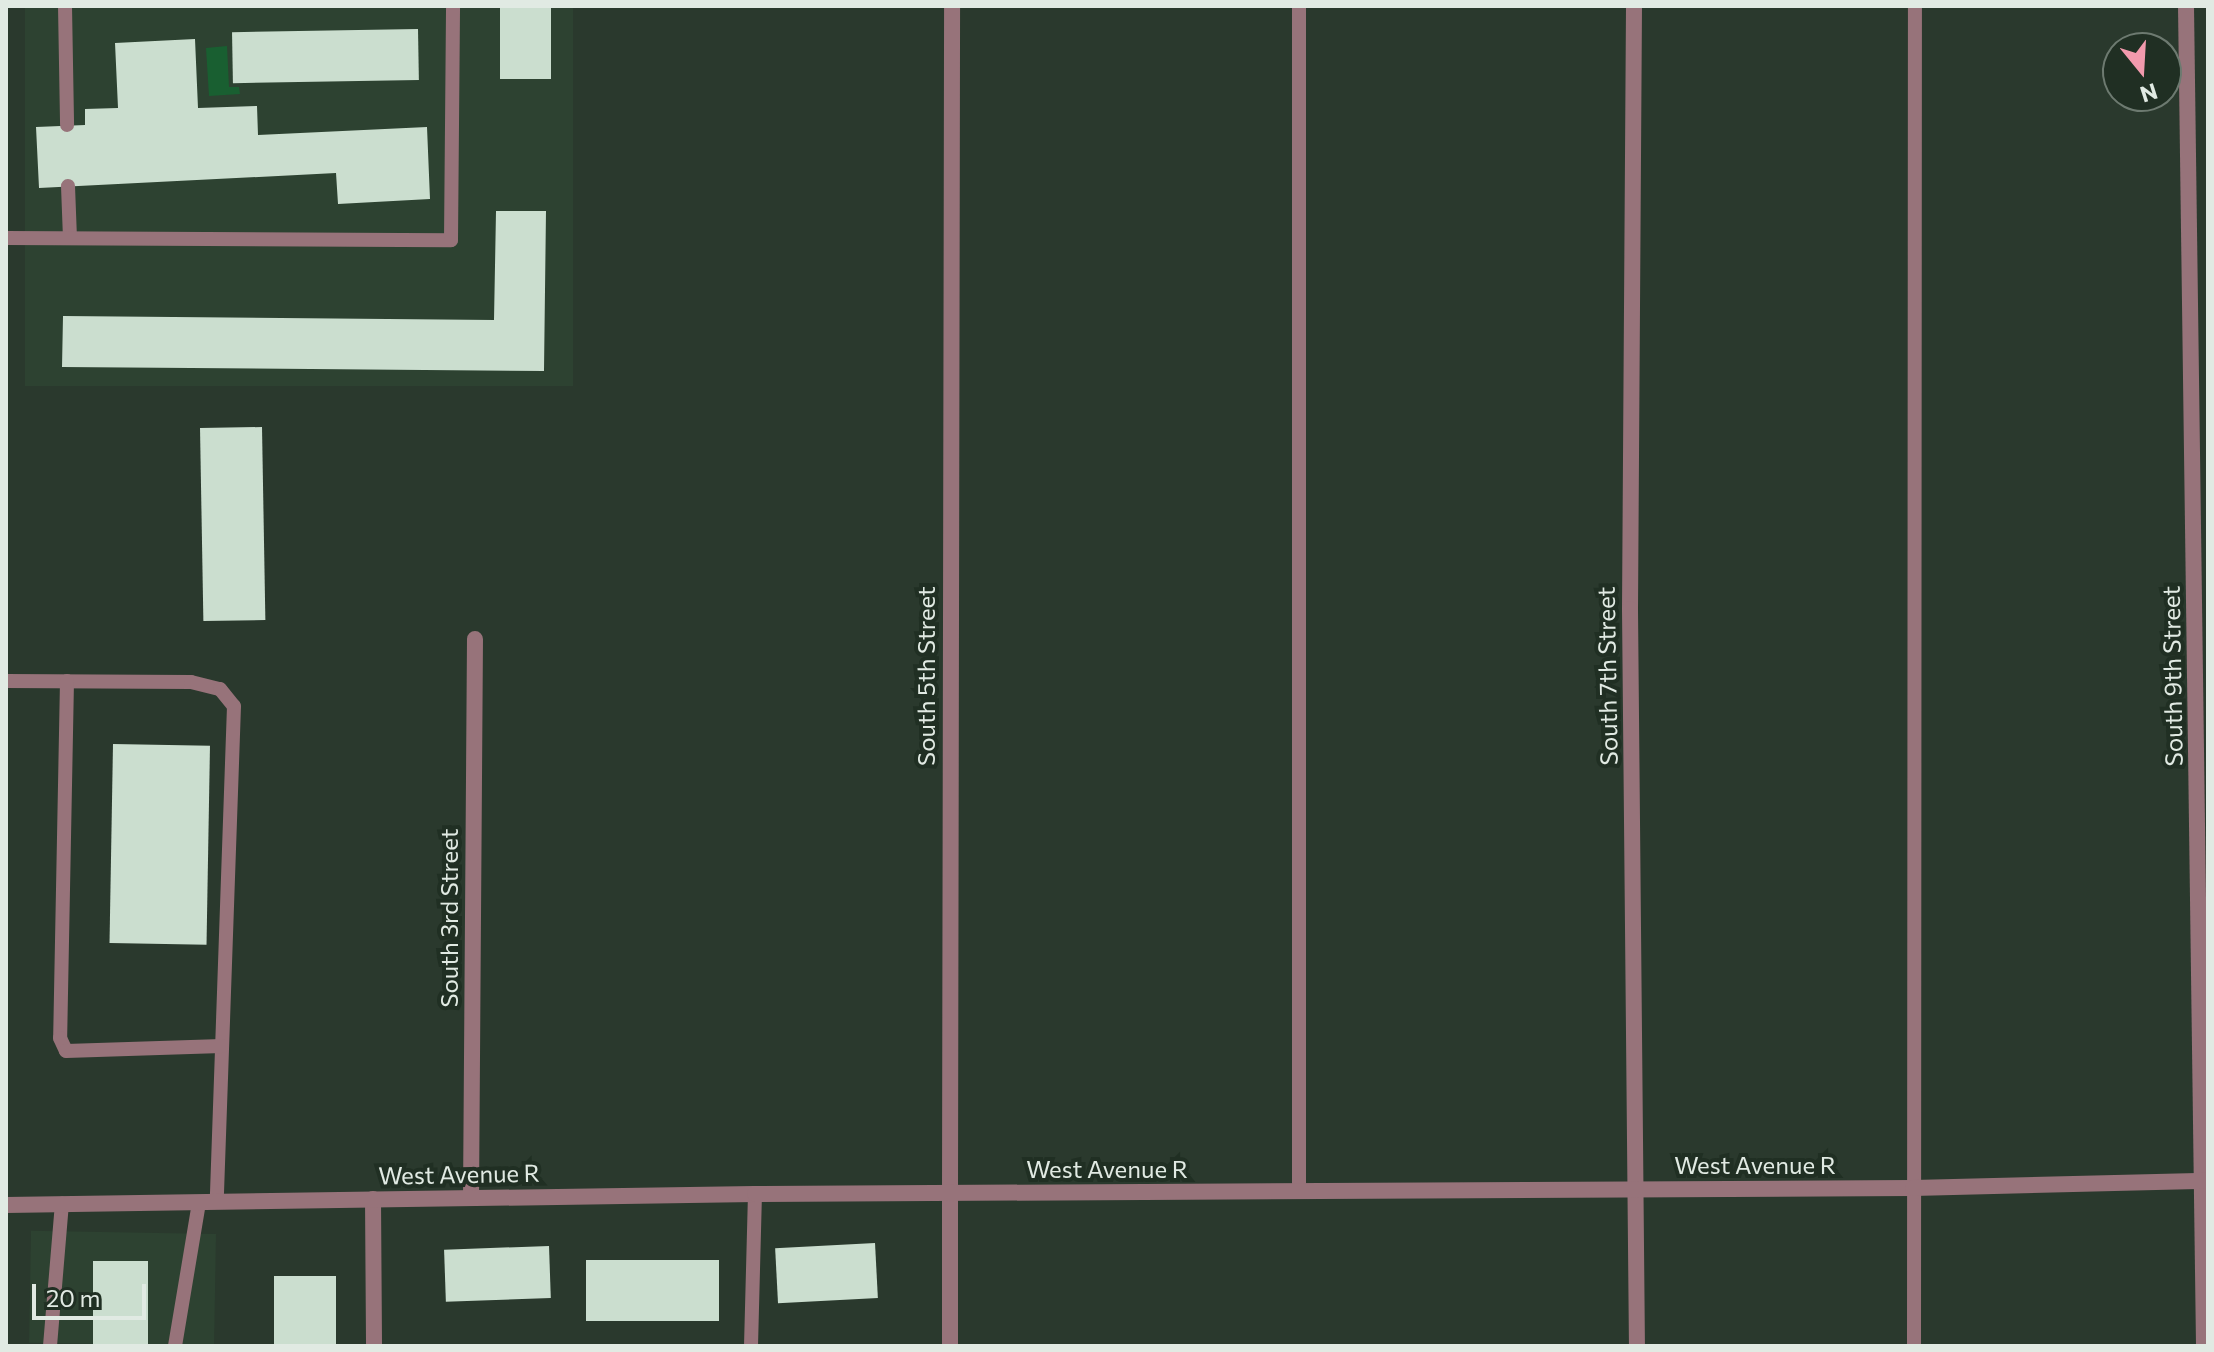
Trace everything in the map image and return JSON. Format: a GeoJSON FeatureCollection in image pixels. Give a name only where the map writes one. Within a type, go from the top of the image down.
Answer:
{"type":"FeatureCollection","features":[{"type":"Feature","properties":{"kind":"street","name":"South 5th Street"},"geometry":{"type":"LineString","coordinates":[[950,1346],[952,6]]}},
{"type":"Feature","properties":{"kind":"street","name":"South 7th Street"},"geometry":{"type":"LineString","coordinates":[[1634,6],[1630,609],[1638,1190],[1637,1346]]}},
{"type":"Feature","properties":{"kind":"street","name":"South 9th Street"},"geometry":{"type":"LineString","coordinates":[[2186,6],[2206,1181],[2204,1346]]}},
{"type":"Feature","properties":{"kind":"street","name":"South 3rd Street"},"geometry":{"type":"LineString","coordinates":[[471,1197],[475,639]]}},
{"type":"Feature","properties":{"kind":"street","name":"West Avenue R"},"geometry":{"type":"LineString","coordinates":[[6,1205],[755,1194],[1913,1188],[2206,1181]]}},
{"type":"Feature","properties":{"kind":"street"},"geometry":{"type":"LineString","coordinates":[[373,1199],[374,1346]]}},
{"type":"Feature","properties":{"kind":"lane"},"geometry":{"type":"LineString","coordinates":[[65,6],[67,125]]}},
{"type":"Feature","properties":{"kind":"lane"},"geometry":{"type":"LineString","coordinates":[[6,238],[451,240],[453,6]]}},
{"type":"Feature","properties":{"kind":"lane"},"geometry":{"type":"LineString","coordinates":[[1299,6],[1299,1192]]}},
{"type":"Feature","properties":{"kind":"lane"},"geometry":{"type":"LineString","coordinates":[[1914,1346],[1915,6]]}},
{"type":"Feature","properties":{"kind":"lane"},"geometry":{"type":"LineString","coordinates":[[68,186],[70,238]]}},
{"type":"Feature","properties":{"kind":"lane"},"geometry":{"type":"LineString","coordinates":[[6,681],[207,684],[220,689],[234,706],[217,1201]]}},
{"type":"Feature","properties":{"kind":"lane"},"geometry":{"type":"LineString","coordinates":[[67,681],[60,1038],[66,1051],[222,1046]]}},
{"type":"Feature","properties":{"kind":"lane"},"geometry":{"type":"LineString","coordinates":[[751,1346],[755,1194]]}},
{"type":"Feature","properties":{"kind":"lane"},"geometry":{"type":"LineString","coordinates":[[175,1346],[199,1202]]}},
{"type":"Feature","properties":{"kind":"lane"},"geometry":{"type":"LineString","coordinates":[[50,1346],[62,1204]]}},
{"type":"Feature","properties":{"kind":"shaded area"},"geometry":{"type":"Polygon","coordinates":[[[25,6],[573,6],[573,386],[25,386],[25,6]]]}},
{"type":"Feature","properties":{"kind":"shaded area"},"geometry":{"type":"Polygon","coordinates":[[[227,46],[229,87],[239,87],[240,94],[209,96],[206,48],[227,46]]]}},
{"type":"Feature","properties":{"kind":"shaded area"},"geometry":{"type":"Polygon","coordinates":[[[31,1231],[216,1234],[214,1346],[29,1343],[31,1231]]]}},
{"type":"Feature","properties":{"kind":"building"},"geometry":{"type":"Polygon","coordinates":[[[500,6],[551,6],[551,79],[500,79],[500,6]]]}},
{"type":"Feature","properties":{"kind":"building"},"geometry":{"type":"Polygon","coordinates":[[[418,29],[419,80],[233,83],[232,32],[418,29]]]}},
{"type":"Feature","properties":{"kind":"building"},"geometry":{"type":"Polygon","coordinates":[[[195,39],[198,108],[257,106],[258,135],[427,127],[430,199],[338,204],[336,173],[39,188],[36,127],[85,125],[85,109],[118,108],[115,43],[195,39]]]}},
{"type":"Feature","properties":{"kind":"building"},"geometry":{"type":"Polygon","coordinates":[[[496,211],[546,211],[544,371],[62,367],[63,316],[494,320],[496,211]]]}},
{"type":"Feature","properties":{"kind":"building"},"geometry":{"type":"Polygon","coordinates":[[[262,427],[265,620],[203,621],[200,428],[262,427]]]}},
{"type":"Feature","properties":{"kind":"building"},"geometry":{"type":"Polygon","coordinates":[[[113,744],[210,746],[207,945],[110,943],[113,744]]]}},
{"type":"Feature","properties":{"kind":"building"},"geometry":{"type":"Polygon","coordinates":[[[875,1243],[878,1298],[778,1303],[775,1248],[875,1243]]]}},
{"type":"Feature","properties":{"kind":"building"},"geometry":{"type":"Polygon","coordinates":[[[549,1246],[551,1298],[446,1302],[444,1250],[549,1246]]]}},
{"type":"Feature","properties":{"kind":"building"},"geometry":{"type":"Polygon","coordinates":[[[586,1260],[719,1260],[719,1321],[586,1321],[586,1260]]]}},
{"type":"Feature","properties":{"kind":"building"},"geometry":{"type":"Polygon","coordinates":[[[93,1261],[148,1261],[148,1346],[93,1346],[93,1261]]]}},
{"type":"Feature","properties":{"kind":"building"},"geometry":{"type":"Polygon","coordinates":[[[274,1276],[336,1276],[336,1346],[274,1346],[274,1276]]]}}]}
